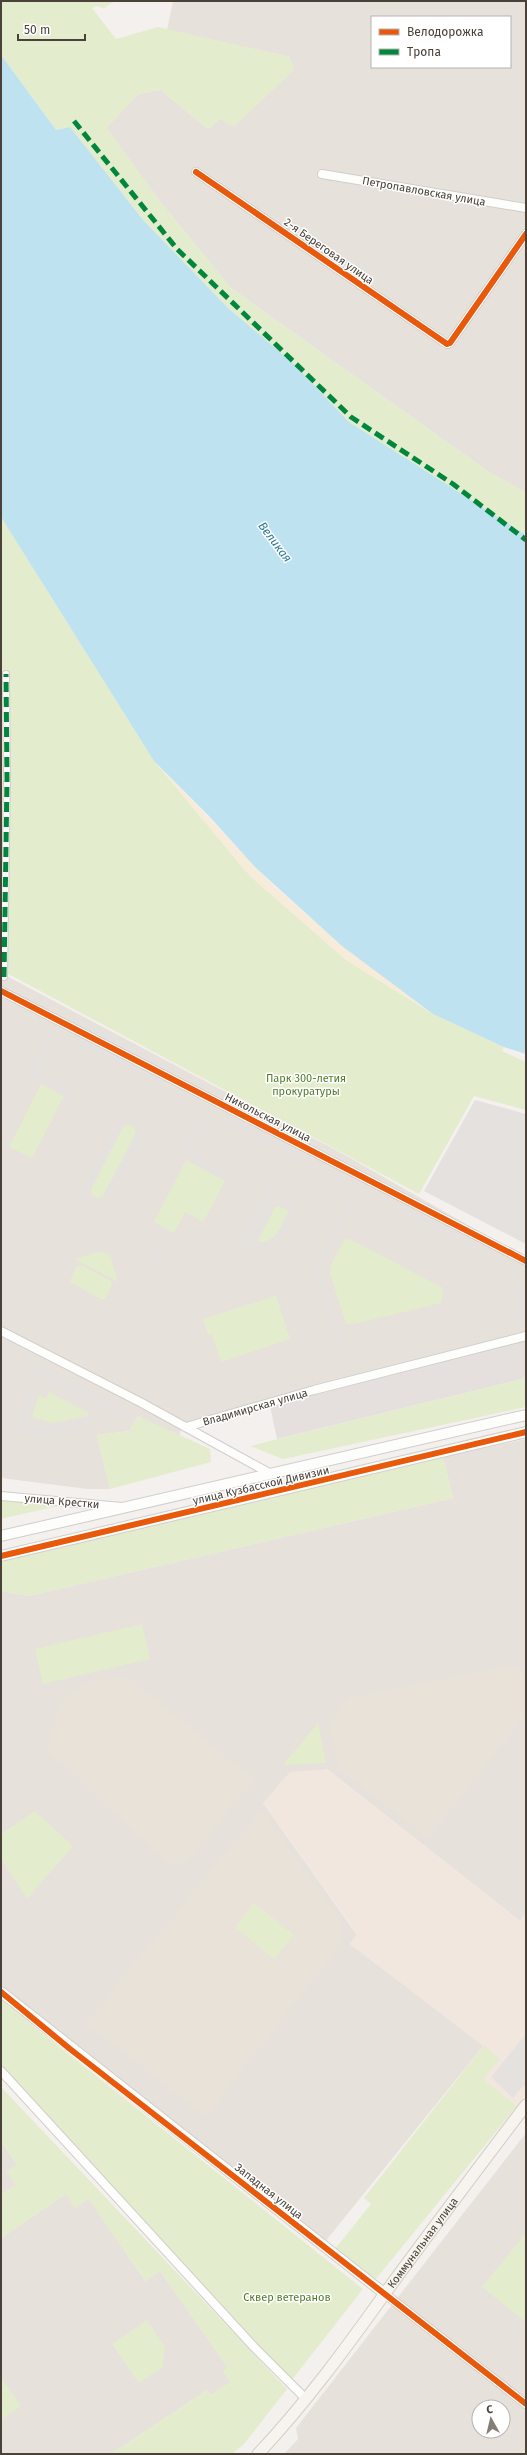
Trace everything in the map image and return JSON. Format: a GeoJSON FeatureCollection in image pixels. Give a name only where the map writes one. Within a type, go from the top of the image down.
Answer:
{"type":"FeatureCollection","features":[{"type":"Feature","properties":{"kind":"main road","name":"Коммунальная улица"},"geometry":{"type":"LineString","coordinates":[[258,2454],[282,2429],[526,2105]]}},
{"type":"Feature","properties":{"kind":"street","name":"2-я Береговая улица"},"geometry":{"type":"LineString","coordinates":[[196,172],[442,342],[450,343],[526,234]]}},
{"type":"Feature","properties":{"kind":"street","name":"Петропавловская улица"},"geometry":{"type":"LineString","coordinates":[[322,174],[526,208]]}},
{"type":"Feature","properties":{"kind":"street"},"geometry":{"type":"LineString","coordinates":[[4,977],[7,779],[6,674]]}},
{"type":"Feature","properties":{"kind":"street","name":"Никольская улица"},"geometry":{"type":"LineString","coordinates":[[1,990],[526,1261]]}},
{"type":"Feature","properties":{"kind":"street"},"geometry":{"type":"LineString","coordinates":[[1,1331],[186,1427],[271,1474]]}},
{"type":"Feature","properties":{"kind":"street","name":"Владимирская улица"},"geometry":{"type":"LineString","coordinates":[[186,1427],[321,1388],[526,1336]]}},
{"type":"Feature","properties":{"kind":"street","name":"улица Кузбасской Дивизии"},"geometry":{"type":"LineString","coordinates":[[1,1536],[526,1415]]}},
{"type":"Feature","properties":{"kind":"street","name":"улица Кузбасской Дивизии"},"geometry":{"type":"LineString","coordinates":[[1,1556],[526,1432]]}},
{"type":"Feature","properties":{"kind":"street","name":"улица Крестки"},"geometry":{"type":"LineString","coordinates":[[1,1496],[123,1507]]}},
{"type":"Feature","properties":{"kind":"street","name":"Западная улица"},"geometry":{"type":"LineString","coordinates":[[1,1992],[526,2404]]}},
{"type":"Feature","properties":{"kind":"street"},"geometry":{"type":"LineString","coordinates":[[1,2071],[254,2347],[305,2398]]}},
{"type":"Feature","properties":{"kind":"shaded area"},"geometry":{"type":"Polygon","coordinates":[[[173,1],[526,1],[526,493],[489,472],[231,288],[162,204],[106,128],[138,94],[161,90],[208,129],[290,57],[167,30],[173,1]]]}},
{"type":"Feature","properties":{"kind":"shaded area"},"geometry":{"type":"Polygon","coordinates":[[[1,973],[345,1155],[526,1258],[526,1333],[181,1429],[179,1437],[138,1416],[129,1431],[97,1435],[110,1489],[88,1489],[1,1478],[1,973]]]}},
{"type":"Feature","properties":{"kind":"shaded area"},"geometry":{"type":"Polygon","coordinates":[[[77,1018],[171,1067],[168,1072],[74,1023],[77,1018]]]}},
{"type":"Feature","properties":{"kind":"shaded area"},"geometry":{"type":"Polygon","coordinates":[[[74,1034],[163,1080],[161,1085],[72,1039],[74,1034]]]}},
{"type":"Feature","properties":{"kind":"shaded area"},"geometry":{"type":"Polygon","coordinates":[[[48,1036],[53,1039],[36,1073],[75,1093],[72,1099],[28,1076],[48,1036]]]}},
{"type":"Feature","properties":{"kind":"shaded area"},"geometry":{"type":"Polygon","coordinates":[[[475,1100],[526,1114],[526,1244],[424,1191],[475,1100]]]}},
{"type":"Feature","properties":{"kind":"shaded area"},"geometry":{"type":"Polygon","coordinates":[[[232,1117],[305,1154],[302,1159],[229,1122],[232,1117]]]}},
{"type":"Feature","properties":{"kind":"shaded area"},"geometry":{"type":"Polygon","coordinates":[[[200,1118],[205,1121],[190,1150],[202,1156],[201,1160],[229,1174],[227,1179],[198,1164],[199,1161],[182,1152],[200,1118]]]}},
{"type":"Feature","properties":{"kind":"shaded area"},"geometry":{"type":"Polygon","coordinates":[[[119,1119],[125,1122],[80,1210],[74,1207],[119,1119]]]}},
{"type":"Feature","properties":{"kind":"shaded area"},"geometry":{"type":"Polygon","coordinates":[[[138,1129],[144,1132],[110,1198],[104,1195],[138,1129]]]}},
{"type":"Feature","properties":{"kind":"shaded area"},"geometry":{"type":"Polygon","coordinates":[[[268,1186],[273,1189],[241,1250],[237,1247],[268,1186]]]}},
{"type":"Feature","properties":{"kind":"shaded area"},"geometry":{"type":"Polygon","coordinates":[[[350,1199],[354,1202],[320,1267],[316,1265],[350,1199]]]}},
{"type":"Feature","properties":{"kind":"shaded area"},"geometry":{"type":"Polygon","coordinates":[[[281,1202],[296,1209],[282,1237],[277,1234],[289,1211],[279,1206],[281,1202]]]}},
{"type":"Feature","properties":{"kind":"shaded area"},"geometry":{"type":"Polygon","coordinates":[[[399,1204],[479,1246],[476,1252],[395,1210],[399,1204]]]}},
{"type":"Feature","properties":{"kind":"shaded area"},"geometry":{"type":"Polygon","coordinates":[[[270,1205],[275,1207],[253,1250],[248,1248],[270,1205]]]}},
{"type":"Feature","properties":{"kind":"shaded area"},"geometry":{"type":"Polygon","coordinates":[[[153,1238],[165,1275],[160,1276],[148,1240],[153,1238]]]}},
{"type":"Feature","properties":{"kind":"shaded area"},"geometry":{"type":"Polygon","coordinates":[[[320,1269],[347,1353],[342,1354],[315,1271],[320,1269]]]}},
{"type":"Feature","properties":{"kind":"shaded area"},"geometry":{"type":"Polygon","coordinates":[[[519,1289],[526,1290],[522,1320],[515,1319],[519,1289]]]}},
{"type":"Feature","properties":{"kind":"shaded area"},"geometry":{"type":"Polygon","coordinates":[[[526,1340],[526,1378],[277,1439],[270,1406],[526,1340]]]}},
{"type":"Feature","properties":{"kind":"shaded area"},"geometry":{"type":"Polygon","coordinates":[[[32,1363],[124,1411],[121,1417],[28,1369],[32,1363]]]}},
{"type":"Feature","properties":{"kind":"shaded area"},"geometry":{"type":"Polygon","coordinates":[[[30,1386],[37,1388],[24,1431],[16,1428],[30,1386]]]}},
{"type":"Feature","properties":{"kind":"shaded area"},"geometry":{"type":"Polygon","coordinates":[[[91,1417],[92,1424],[32,1437],[30,1430],[91,1417]]]}},
{"type":"Feature","properties":{"kind":"shaded area"},"geometry":{"type":"Polygon","coordinates":[[[526,1439],[526,1914],[520,1921],[327,1769],[263,1803],[357,1935],[350,1944],[484,2045],[324,2243],[1,1985],[1,1591],[29,1596],[453,1498],[443,1457],[526,1439]]]}},
{"type":"Feature","properties":{"kind":"shaded area"},"geometry":{"type":"Polygon","coordinates":[[[512,1665],[526,1676],[526,1714],[428,1838],[339,1769],[330,1724],[349,1698],[512,1665]]]}},
{"type":"Feature","properties":{"kind":"shaded area"},"geometry":{"type":"Polygon","coordinates":[[[129,1678],[255,1780],[185,1863],[168,1863],[47,1751],[60,1702],[94,1679],[129,1678]]]}},
{"type":"Feature","properties":{"kind":"shaded area"},"geometry":{"type":"Polygon","coordinates":[[[327,1769],[520,1921],[526,1914],[526,2095],[517,2106],[484,2079],[500,2059],[350,1944],[357,1934],[263,1803],[290,1772],[327,1769]]]}},
{"type":"Feature","properties":{"kind":"shaded area"},"geometry":{"type":"Polygon","coordinates":[[[261,1810],[341,1921],[340,1944],[206,2116],[86,2023],[261,1810]]]}},
{"type":"Feature","properties":{"kind":"shaded area"},"geometry":{"type":"Polygon","coordinates":[[[526,2034],[526,2083],[513,2098],[491,2077],[526,2034]]]}},
{"type":"Feature","properties":{"kind":"shaded area"},"geometry":{"type":"Polygon","coordinates":[[[526,2133],[526,2454],[284,2454],[298,2439],[296,2428],[526,2133]]]}},
{"type":"Feature","properties":{"kind":"shaded area"},"geometry":{"type":"Polygon","coordinates":[[[1,2141],[17,2165],[16,2185],[1,2195],[1,2141]]]}},
{"type":"Feature","properties":{"kind":"shaded area"},"geometry":{"type":"Polygon","coordinates":[[[66,2194],[89,2199],[145,2281],[160,2271],[228,2368],[231,2382],[211,2395],[207,2390],[111,2454],[1,2454],[1,2238],[66,2194]]]}},
{"type":"Feature","properties":{"kind":"green space"},"geometry":{"type":"Polygon","coordinates":[[[1,1],[115,1],[104,8],[97,6],[92,8],[116,39],[158,27],[290,57],[294,70],[234,127],[220,119],[208,129],[161,90],[138,94],[107,128],[162,204],[231,288],[489,472],[526,493],[526,535],[349,422],[294,364],[228,308],[144,221],[70,127],[56,130],[1,55],[1,1]]]}},
{"type":"Feature","properties":{"kind":"green space","name":"Парк 300-летия прокуратуры"},"geometry":{"type":"Polygon","coordinates":[[[1,517],[154,761],[250,876],[346,960],[433,1014],[504,1047],[502,1051],[526,1062],[526,1110],[474,1096],[419,1194],[1,970],[1,517]]]}},
{"type":"Feature","properties":{"kind":"green space"},"geometry":{"type":"Polygon","coordinates":[[[41,1084],[64,1096],[32,1158],[9,1147],[41,1084]]]}},
{"type":"Feature","properties":{"kind":"green space"},"geometry":{"type":"Polygon","coordinates":[[[129,1124],[133,1126],[136,1133],[104,1195],[98,1198],[92,1195],[91,1189],[123,1127],[129,1124]]]}},
{"type":"Feature","properties":{"kind":"green space"},"geometry":{"type":"Polygon","coordinates":[[[186,1160],[225,1181],[203,1222],[185,1212],[174,1233],[154,1222],[186,1160]]]}},
{"type":"Feature","properties":{"kind":"green space"},"geometry":{"type":"Polygon","coordinates":[[[279,1206],[289,1211],[278,1232],[269,1240],[263,1242],[257,1241],[275,1207],[279,1206]]]}},
{"type":"Feature","properties":{"kind":"green space"},"geometry":{"type":"Polygon","coordinates":[[[350,1239],[443,1288],[441,1303],[353,1324],[346,1324],[330,1273],[330,1267],[344,1240],[350,1239]]]}},
{"type":"Feature","properties":{"kind":"green space"},"geometry":{"type":"Polygon","coordinates":[[[101,1251],[110,1255],[118,1282],[75,1259],[101,1251]]]}},
{"type":"Feature","properties":{"kind":"green space"},"geometry":{"type":"Polygon","coordinates":[[[81,1265],[111,1281],[112,1285],[105,1299],[100,1299],[70,1282],[76,1267],[81,1265]]]}},
{"type":"Feature","properties":{"kind":"green space"},"geometry":{"type":"Polygon","coordinates":[[[276,1296],[290,1339],[221,1362],[212,1334],[208,1335],[203,1319],[276,1296]]]}},
{"type":"Feature","properties":{"kind":"green space"},"geometry":{"type":"Polygon","coordinates":[[[526,1378],[526,1407],[283,1459],[250,1446],[526,1378]]]}},
{"type":"Feature","properties":{"kind":"green space"},"geometry":{"type":"Polygon","coordinates":[[[49,1392],[89,1413],[88,1416],[52,1423],[32,1417],[39,1395],[46,1399],[49,1392]]]}},
{"type":"Feature","properties":{"kind":"green space"},"geometry":{"type":"Polygon","coordinates":[[[138,1416],[210,1449],[211,1462],[110,1489],[97,1435],[129,1431],[138,1416]]]}},
{"type":"Feature","properties":{"kind":"green space"},"geometry":{"type":"Polygon","coordinates":[[[443,1457],[453,1498],[29,1596],[1,1591],[1,1555],[443,1457]]]}},
{"type":"Feature","properties":{"kind":"green space"},"geometry":{"type":"Polygon","coordinates":[[[1,1501],[52,1504],[57,1506],[1,1519],[1,1501]]]}},
{"type":"Feature","properties":{"kind":"green space"},"geometry":{"type":"Polygon","coordinates":[[[142,1624],[150,1659],[43,1684],[35,1649],[142,1624]]]}},
{"type":"Feature","properties":{"kind":"green space"},"geometry":{"type":"Polygon","coordinates":[[[318,1723],[326,1763],[283,1765],[318,1723]]]}},
{"type":"Feature","properties":{"kind":"green space"},"geometry":{"type":"Polygon","coordinates":[[[35,1811],[73,1846],[27,1899],[1,1859],[1,1834],[35,1811]]]}},
{"type":"Feature","properties":{"kind":"green space"},"geometry":{"type":"Polygon","coordinates":[[[254,1903],[294,1935],[274,1959],[235,1927],[254,1903]]]}},
{"type":"Feature","properties":{"kind":"green space","name":"Сквер ветеранов"},"geometry":{"type":"Polygon","coordinates":[[[1,2000],[363,2289],[291,2381],[1,2067],[1,2000]]]}},
{"type":"Feature","properties":{"kind":"green space"},"geometry":{"type":"Polygon","coordinates":[[[484,2045],[500,2059],[484,2079],[517,2106],[375,2280],[335,2249],[371,2204],[364,2198],[484,2045]]]}},
{"type":"Feature","properties":{"kind":"green space"},"geometry":{"type":"Polygon","coordinates":[[[1,2087],[287,2389],[244,2444],[232,2454],[111,2454],[207,2390],[211,2395],[230,2382],[223,2371],[227,2367],[160,2271],[145,2281],[89,2199],[75,2208],[66,2194],[1,2238],[1,2195],[16,2185],[6,2171],[17,2165],[1,2141],[1,2087]]]}},
{"type":"Feature","properties":{"kind":"green space"},"geometry":{"type":"Polygon","coordinates":[[[526,2233],[526,2322],[482,2287],[526,2233]]]}},
{"type":"Feature","properties":{"kind":"green space"},"geometry":{"type":"Polygon","coordinates":[[[147,2320],[165,2347],[163,2367],[139,2383],[112,2344],[147,2320]]]}},
{"type":"Feature","properties":{"kind":"green space"},"geometry":{"type":"Polygon","coordinates":[[[3,2380],[21,2406],[1,2419],[1,2381],[3,2380]]]}},
{"type":"Feature","properties":{"kind":"sand"},"geometry":{"type":"Polygon","coordinates":[[[154,761],[255,867],[297,907],[341,944],[433,1014],[346,960],[250,876],[154,761]]]}},
{"type":"Feature","properties":{"kind":"water","name":"Великая"},"geometry":{"type":"Polygon","coordinates":[[[1,55],[56,130],[70,127],[144,221],[228,308],[294,364],[349,422],[526,535],[526,1054],[504,1047],[433,1014],[342,946],[255,867],[209,816],[154,761],[1,517],[1,55]]]}},
{"type":"Feature","properties":{"kind":"marked path"},"geometry":{"type":"LineString","coordinates":[[74,121],[177,249],[351,417],[453,484],[526,540]]}},
{"type":"Feature","properties":{"kind":"marked path"},"geometry":{"type":"LineString","coordinates":[[4,977],[7,779],[6,674]]}},
{"type":"Feature","properties":{"kind":"cycle path"},"geometry":{"type":"LineString","coordinates":[[196,172],[447,344],[450,343],[526,234]]}},
{"type":"Feature","properties":{"kind":"cycle path"},"geometry":{"type":"LineString","coordinates":[[1,991],[526,1261]]}},
{"type":"Feature","properties":{"kind":"cycle path"},"geometry":{"type":"LineString","coordinates":[[1,1556],[526,1432]]}},
{"type":"Feature","properties":{"kind":"cycle path"},"geometry":{"type":"LineString","coordinates":[[1,1992],[70,2049],[526,2404]]}}]}
